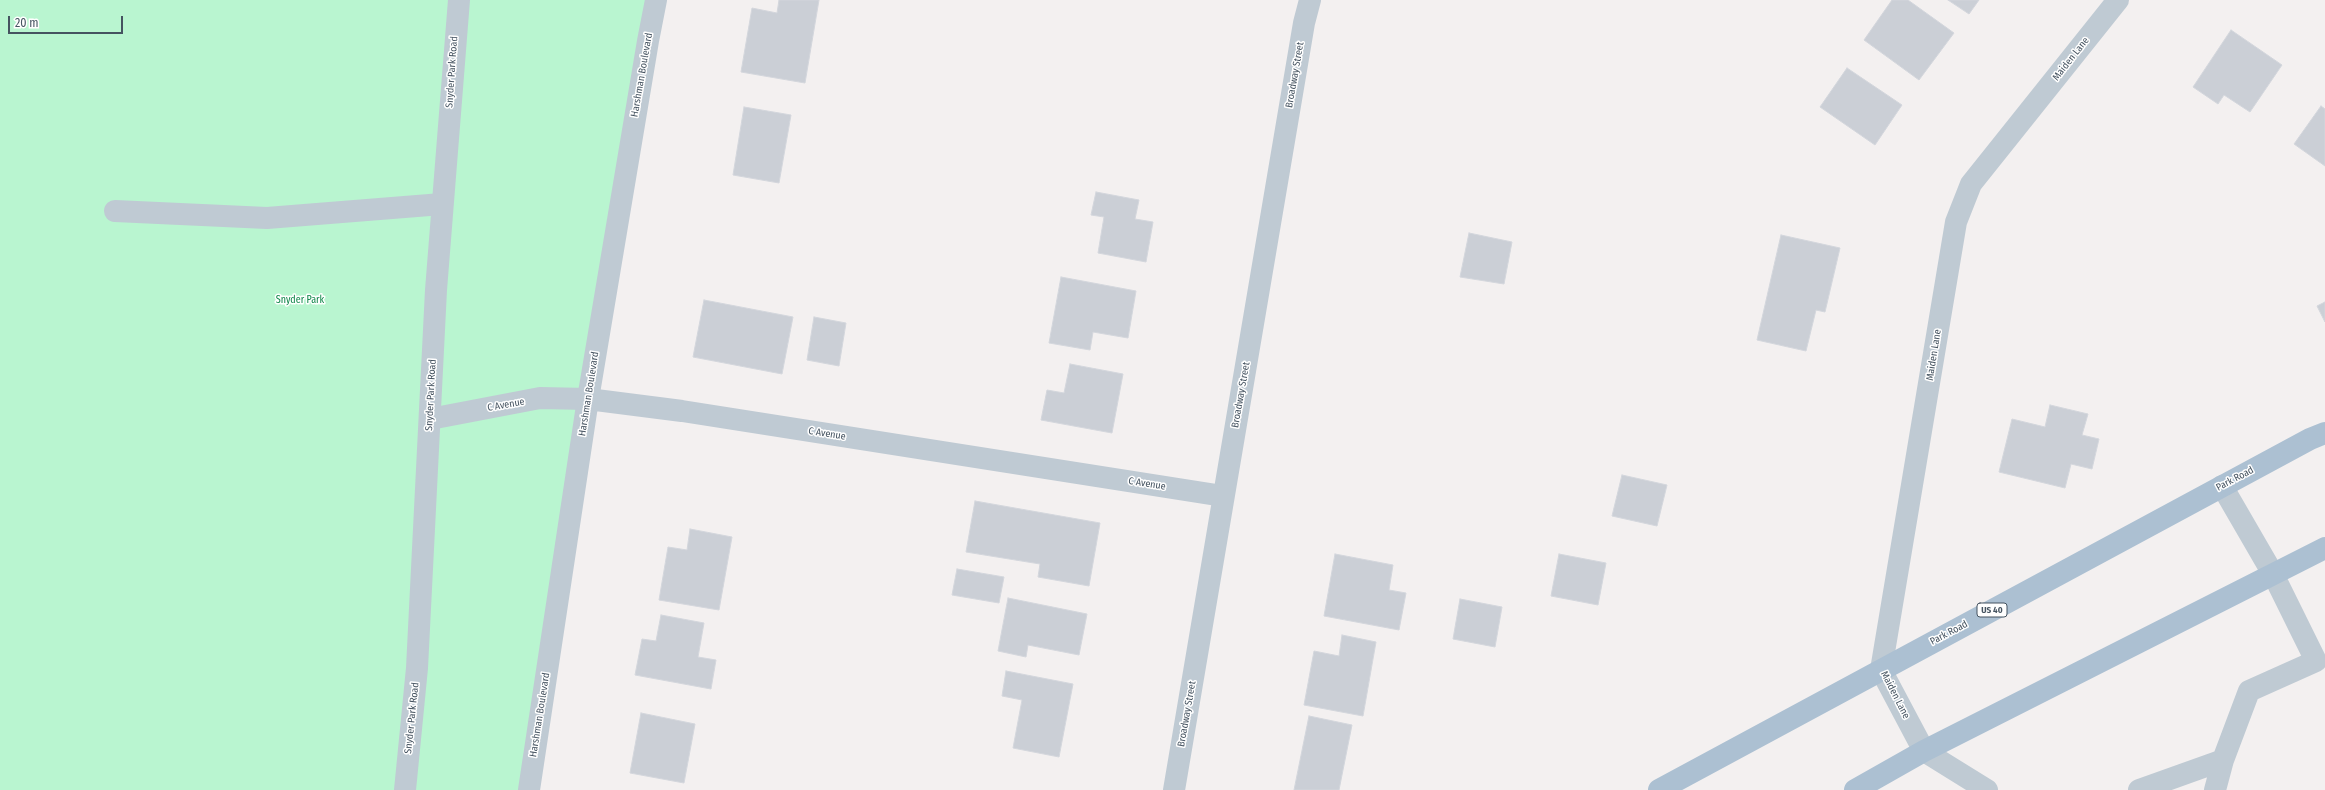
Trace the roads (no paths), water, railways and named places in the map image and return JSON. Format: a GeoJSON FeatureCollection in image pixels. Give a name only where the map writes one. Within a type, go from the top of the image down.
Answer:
{"type":"FeatureCollection","features":[{"type":"Feature","properties":{"kind":"main road","name":"Park Road"},"geometry":{"type":"LineString","coordinates":[[1659,790],[2222,486],[2310,439],[2325,433]]}},
{"type":"Feature","properties":{"kind":"main road"},"geometry":{"type":"LineString","coordinates":[[1855,790],[1924,751],[2325,548]]}},
{"type":"Feature","properties":{"kind":"street","name":"Snyder Park Road"},"geometry":{"type":"LineString","coordinates":[[405,790],[417,668],[442,204],[459,0]]}},
{"type":"Feature","properties":{"kind":"street","name":"Harshman Boulevard"},"geometry":{"type":"LineString","coordinates":[[529,790],[588,399],[656,0]]}},
{"type":"Feature","properties":{"kind":"street","name":"Broadway Street"},"geometry":{"type":"LineString","coordinates":[[1174,790],[1304,24],[1310,0]]}},
{"type":"Feature","properties":{"kind":"street","name":"Maiden Lane"},"geometry":{"type":"LineString","coordinates":[[1924,751],[1881,670],[1956,222],[1971,184],[2118,0]]}},
{"type":"Feature","properties":{"kind":"street"},"geometry":{"type":"LineString","coordinates":[[115,211],[267,218],[442,204]]}},
{"type":"Feature","properties":{"kind":"street","name":"C Avenue"},"geometry":{"type":"LineString","coordinates":[[430,419],[540,398],[588,399],[682,411],[1224,496]]}},
{"type":"Feature","properties":{"kind":"street"},"geometry":{"type":"LineString","coordinates":[[2215,790],[2223,760],[2249,692],[2321,660],[2222,486]]}},
{"type":"Feature","properties":{"kind":"street"},"geometry":{"type":"LineString","coordinates":[[1924,751],[1987,790]]}},
{"type":"Feature","properties":{"kind":"street"},"geometry":{"type":"LineString","coordinates":[[2139,790],[2223,760]]}},
{"type":"Feature","properties":{"kind":"park label","name":"Snyder Park"},"geometry":{"type":"Point","coordinates":[300,300]}}]}
